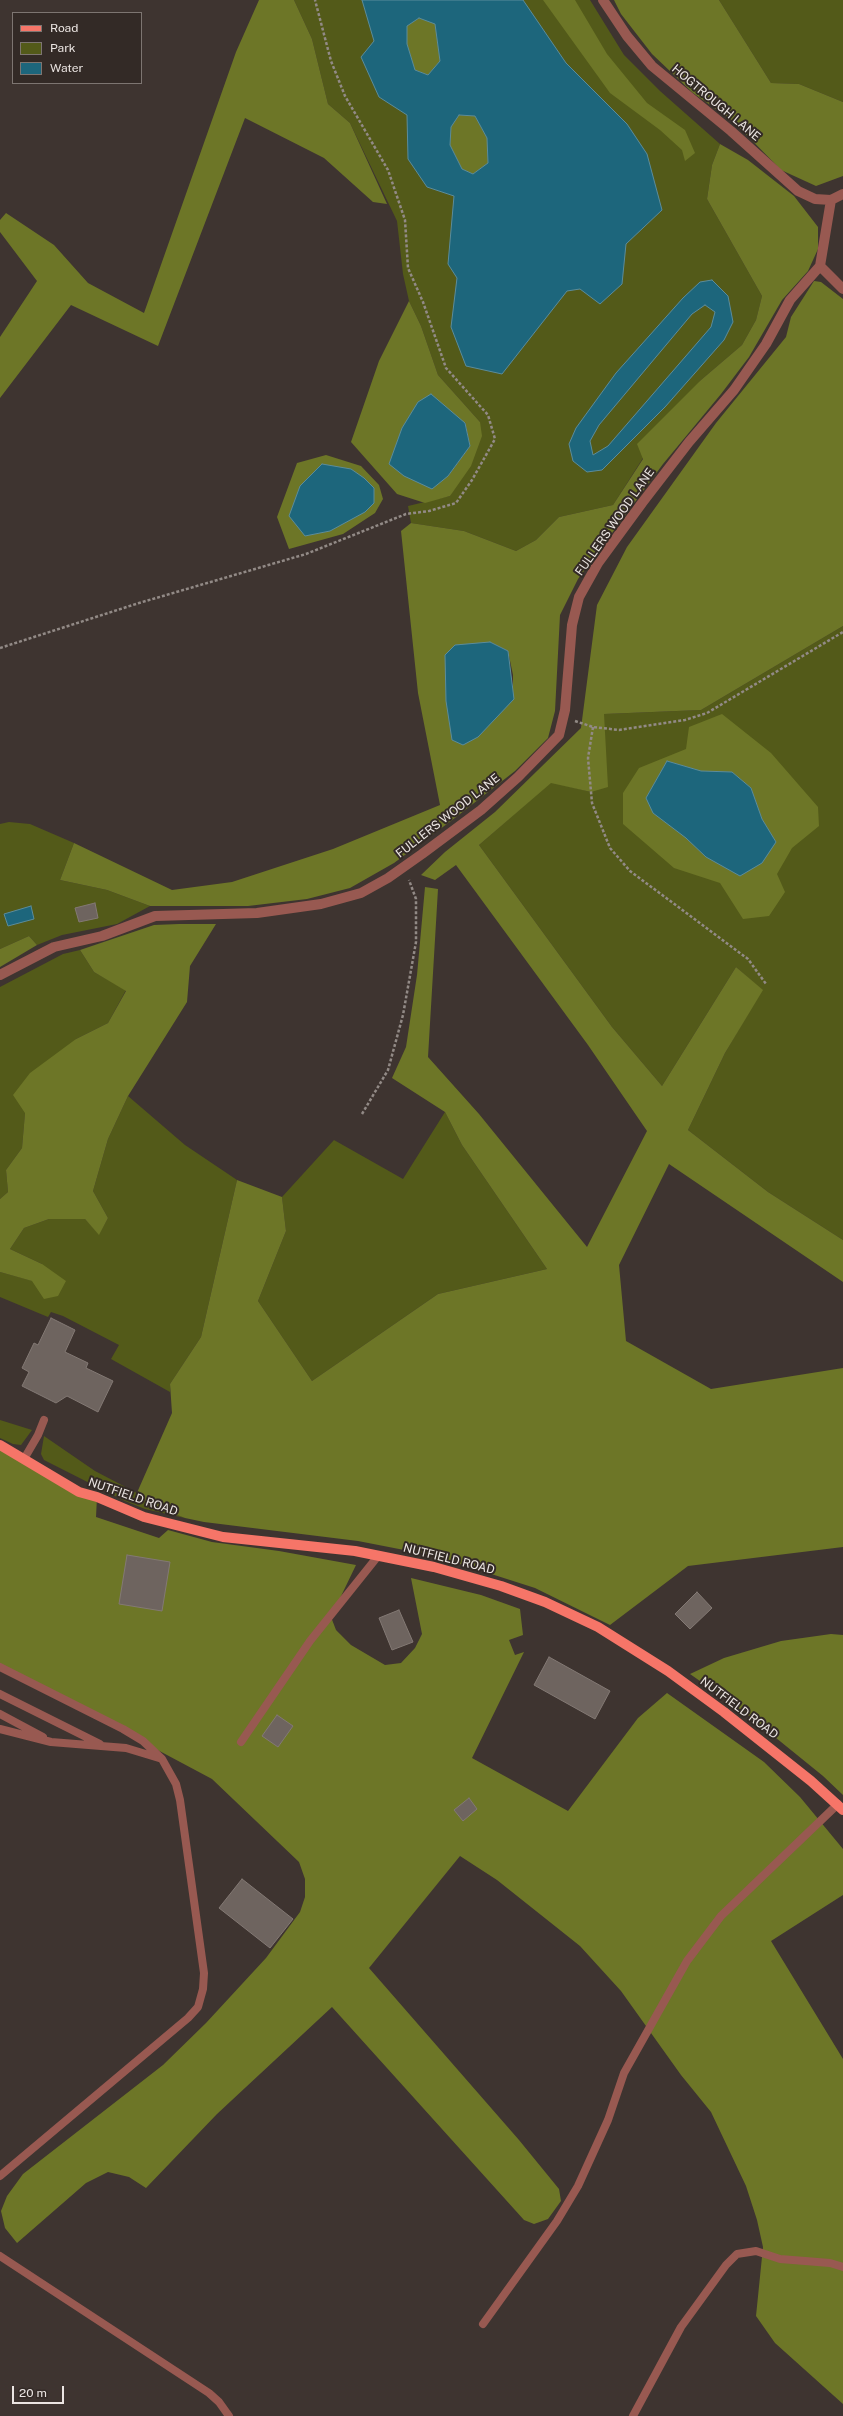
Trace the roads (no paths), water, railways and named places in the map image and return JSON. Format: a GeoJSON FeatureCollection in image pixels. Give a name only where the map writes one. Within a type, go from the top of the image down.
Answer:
{"type":"FeatureCollection","features":[{"type":"Feature","properties":{"kind":"main road","name":"NUTFIELD ROAD"},"geometry":{"type":"LineString","coordinates":[[0,1445],[79,1492],[97,1497],[144,1517],[174,1526],[223,1537],[378,1556],[434,1567],[501,1586],[545,1602],[598,1627],[668,1671],[724,1712],[840,1807]]}},
{"type":"Feature","properties":{"kind":"street","name":"HOGTROUGH LANE"},"geometry":{"type":"LineString","coordinates":[[603,0],[626,36],[647,60],[686,96],[730,131],[798,191],[815,199],[832,200]]}},
{"type":"Feature","properties":{"kind":"street"},"geometry":{"type":"LineString","coordinates":[[843,194],[832,200],[820,266],[843,289]]}},
{"type":"Feature","properties":{"kind":"street","name":"FULLERS WOOD LANE"},"geometry":{"type":"LineString","coordinates":[[0,975],[54,947],[102,936],[155,916],[257,913],[321,904],[361,893],[404,867],[481,810],[518,777],[559,735],[563,717],[572,625],[579,597],[598,563],[689,442],[734,390],[766,344],[790,300],[820,266]]}},
{"type":"Feature","properties":{"kind":"lane"},"geometry":{"type":"LineString","coordinates":[[24,1459],[38,1435],[44,1420]]}},
{"type":"Feature","properties":{"kind":"lane"},"geometry":{"type":"LineString","coordinates":[[241,1742],[310,1641],[378,1556]]}},
{"type":"Feature","properties":{"kind":"lane"},"geometry":{"type":"LineString","coordinates":[[0,1667],[123,1729],[143,1741],[162,1759],[176,1784],[204,1973],[203,1988],[198,2007],[188,2018],[0,2176]]}},
{"type":"Feature","properties":{"kind":"lane"},"geometry":{"type":"LineString","coordinates":[[0,1694],[104,1746]]}},
{"type":"Feature","properties":{"kind":"lane"},"geometry":{"type":"LineString","coordinates":[[0,1714],[51,1742]]}},
{"type":"Feature","properties":{"kind":"lane"},"geometry":{"type":"LineString","coordinates":[[0,1729],[51,1742],[139,1750],[162,1759]]}},
{"type":"Feature","properties":{"kind":"lane"},"geometry":{"type":"LineString","coordinates":[[482,2324],[557,2221],[578,2186],[608,2120],[624,2073],[687,1961],[721,1916],[840,1807]]}},
{"type":"Feature","properties":{"kind":"lane"},"geometry":{"type":"LineString","coordinates":[[634,2416],[681,2327],[726,2265],[737,2254],[756,2251],[780,2259],[830,2263],[843,2267]]}},
{"type":"Feature","properties":{"kind":"lane"},"geometry":{"type":"LineString","coordinates":[[0,2256],[209,2393],[219,2402],[229,2416]]}},
{"type":"Feature","properties":{"kind":"water"},"geometry":{"type":"Polygon","coordinates":[[[362,0],[523,0],[566,63],[627,124],[647,154],[662,210],[626,244],[622,284],[600,304],[580,289],[567,291],[502,374],[466,366],[451,327],[457,278],[448,264],[454,196],[427,187],[408,159],[407,115],[379,97],[361,57],[374,41],[362,0]],[[419,18],[407,26],[407,44],[415,70],[428,75],[440,61],[435,24],[419,18]],[[459,115],[451,127],[450,145],[462,169],[473,174],[488,163],[487,138],[475,116],[459,115]]]}},
{"type":"Feature","properties":{"kind":"water"},"geometry":{"type":"Polygon","coordinates":[[[712,280],[728,296],[733,322],[724,340],[665,407],[602,470],[587,472],[573,461],[569,444],[576,428],[616,373],[683,298],[700,282],[712,280]],[[705,305],[692,314],[599,425],[590,441],[593,455],[608,446],[711,327],[715,312],[705,305]]]}},
{"type":"Feature","properties":{"kind":"water"},"geometry":{"type":"Polygon","coordinates":[[[431,394],[465,423],[470,446],[448,476],[432,489],[404,476],[389,464],[402,428],[418,402],[431,394]]]}},
{"type":"Feature","properties":{"kind":"water"},"geometry":{"type":"Polygon","coordinates":[[[322,464],[351,469],[364,478],[374,488],[374,503],[365,512],[330,531],[305,536],[289,516],[300,486],[322,464]]]}},
{"type":"Feature","properties":{"kind":"water"},"geometry":{"type":"Polygon","coordinates":[[[490,642],[508,651],[514,699],[478,737],[463,745],[452,740],[446,701],[445,655],[455,645],[490,642]]]}},
{"type":"Feature","properties":{"kind":"water"},"geometry":{"type":"Polygon","coordinates":[[[667,761],[701,771],[732,772],[751,788],[762,819],[776,842],[762,863],[740,876],[706,857],[686,838],[653,813],[646,798],[667,761]]]}},
{"type":"Feature","properties":{"kind":"water"},"geometry":{"type":"Polygon","coordinates":[[[31,906],[34,919],[8,926],[4,914],[31,906]]]}}]}
